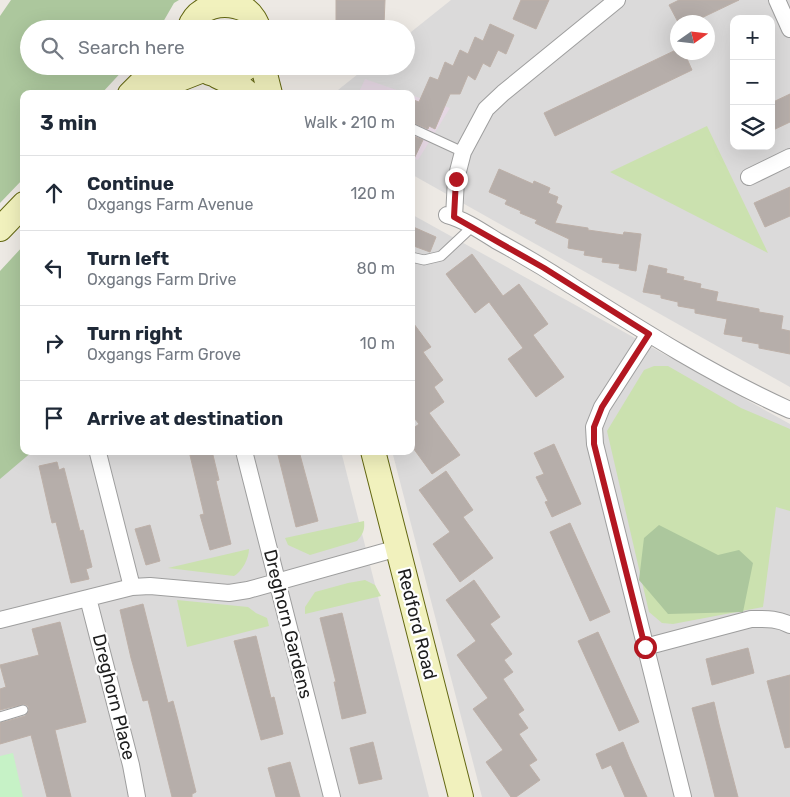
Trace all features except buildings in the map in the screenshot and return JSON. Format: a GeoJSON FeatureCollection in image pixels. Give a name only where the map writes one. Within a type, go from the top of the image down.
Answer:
{"type":"FeatureCollection","features":[{"type":"Feature","properties":{"kind":"main road"},"geometry":{"type":"LineString","coordinates":[[192,20],[203,9],[215,2],[236,4],[256,16]]}},
{"type":"Feature","properties":{"kind":"main road"},"geometry":{"type":"LineString","coordinates":[[134,90],[149,75]]}},
{"type":"Feature","properties":{"kind":"main road"},"geometry":{"type":"LineString","coordinates":[[153,90],[195,75]]}},
{"type":"Feature","properties":{"kind":"main road"},"geometry":{"type":"LineString","coordinates":[[214,75],[244,90]]}},
{"type":"Feature","properties":{"kind":"main road"},"geometry":{"type":"LineString","coordinates":[[265,75],[269,90]]}},
{"type":"Feature","properties":{"kind":"main road"},"geometry":{"type":"LineString","coordinates":[[0,229],[20,208]]}},
{"type":"Feature","properties":{"kind":"main road","name":"Redford Road"},"geometry":{"type":"LineString","coordinates":[[374,455],[461,797]]}},
{"type":"Feature","properties":{"kind":"street"},"geometry":{"type":"LineString","coordinates":[[617,0],[486,109],[463,152],[456,179],[451,216],[472,226],[544,268],[649,334],[749,392],[790,410]]}},
{"type":"Feature","properties":{"kind":"street"},"geometry":{"type":"LineString","coordinates":[[777,0],[790,29]]}},
{"type":"Feature","properties":{"kind":"street"},"geometry":{"type":"LineString","coordinates":[[749,177],[790,157]]}},
{"type":"Feature","properties":{"kind":"street"},"geometry":{"type":"LineString","coordinates":[[649,334],[602,407],[594,427],[594,444],[683,797]]}},
{"type":"Feature","properties":{"kind":"street"},"geometry":{"type":"LineString","coordinates":[[99,455],[132,587]]}},
{"type":"Feature","properties":{"kind":"street","name":"Dreghorn Gardens"},"geometry":{"type":"LineString","coordinates":[[245,455],[332,797]]}},
{"type":"Feature","properties":{"kind":"street"},"geometry":{"type":"LineString","coordinates":[[0,620],[132,587],[150,586],[229,593],[277,583],[398,548]]}},
{"type":"Feature","properties":{"kind":"street","name":"Dreghorn Place"},"geometry":{"type":"LineString","coordinates":[[88,598],[131,765],[137,797]]}},
{"type":"Feature","properties":{"kind":"street"},"geometry":{"type":"LineString","coordinates":[[645,647],[751,619],[782,621],[790,625]]}},
{"type":"Feature","properties":{"kind":"lane"},"geometry":{"type":"LineString","coordinates":[[415,130],[463,152]]}},
{"type":"Feature","properties":{"kind":"lane"},"geometry":{"type":"LineString","coordinates":[[415,258],[424,260],[441,256],[472,226]]}},
{"type":"Feature","properties":{"kind":"lane"},"geometry":{"type":"LineString","coordinates":[[0,717],[23,710]]}},
{"type":"Feature","properties":{"kind":"shaded area"},"geometry":{"type":"Polygon","coordinates":[[[451,0],[790,0],[790,387],[415,176],[415,90],[338,90],[357,75],[415,75],[415,29],[451,0]]]}},
{"type":"Feature","properties":{"kind":"shaded area"},"geometry":{"type":"Polygon","coordinates":[[[365,79],[397,90],[360,90],[365,79]]]}},
{"type":"Feature","properties":{"kind":"shaded area"},"geometry":{"type":"Polygon","coordinates":[[[415,96],[450,108],[418,160],[415,159],[415,96]]]}},
{"type":"Feature","properties":{"kind":"shaded area"},"geometry":{"type":"Polygon","coordinates":[[[415,216],[790,424],[790,797],[482,797],[393,455],[415,455],[415,216]]]}},
{"type":"Feature","properties":{"kind":"shaded area"},"geometry":{"type":"Polygon","coordinates":[[[0,439],[20,449],[20,455],[342,455],[429,797],[0,797],[0,439]]]}},
{"type":"Feature","properties":{"kind":"green space"},"geometry":{"type":"Polygon","coordinates":[[[11,0],[179,0],[174,3],[164,20],[20,20],[20,75],[119,75],[105,90],[20,90],[20,182],[0,203],[0,16],[11,0]]]}},
{"type":"Feature","properties":{"kind":"green space"},"geometry":{"type":"Polygon","coordinates":[[[707,126],[768,253],[610,172],[707,126]]]}},
{"type":"Feature","properties":{"kind":"green space"},"geometry":{"type":"Polygon","coordinates":[[[20,249],[20,455],[28,455],[0,479],[0,271],[20,249]]]}},
{"type":"Feature","properties":{"kind":"green space"},"geometry":{"type":"Polygon","coordinates":[[[654,366],[668,366],[741,408],[790,429],[790,511],[776,507],[763,607],[673,624],[662,623],[649,612],[607,431],[644,370],[654,366]]]}},
{"type":"Feature","properties":{"kind":"green space"},"geometry":{"type":"Polygon","coordinates":[[[364,521],[363,532],[357,541],[310,555],[288,545],[285,538],[364,521]]]}},
{"type":"Feature","properties":{"kind":"green space"},"geometry":{"type":"Polygon","coordinates":[[[659,525],[718,555],[739,550],[753,563],[743,612],[668,614],[639,580],[644,538],[659,525]]]}},
{"type":"Feature","properties":{"kind":"green space"},"geometry":{"type":"Polygon","coordinates":[[[249,549],[244,564],[234,576],[168,568],[249,549]]]}},
{"type":"Feature","properties":{"kind":"green space"},"geometry":{"type":"Polygon","coordinates":[[[365,580],[375,585],[381,596],[305,614],[305,607],[315,592],[365,580]]]}},
{"type":"Feature","properties":{"kind":"green space"},"geometry":{"type":"Polygon","coordinates":[[[177,600],[248,607],[267,618],[269,626],[187,647],[177,600]]]}},
{"type":"Feature","properties":{"kind":"green space"},"geometry":{"type":"Polygon","coordinates":[[[13,753],[23,797],[0,797],[0,756],[13,753]]]}},
{"type":"Feature","properties":{"kind":"route"},"geometry":{"type":"LineString","coordinates":[[456,179],[454,217],[544,268],[649,334],[602,407],[594,427],[594,444],[645,647]]}}]}
